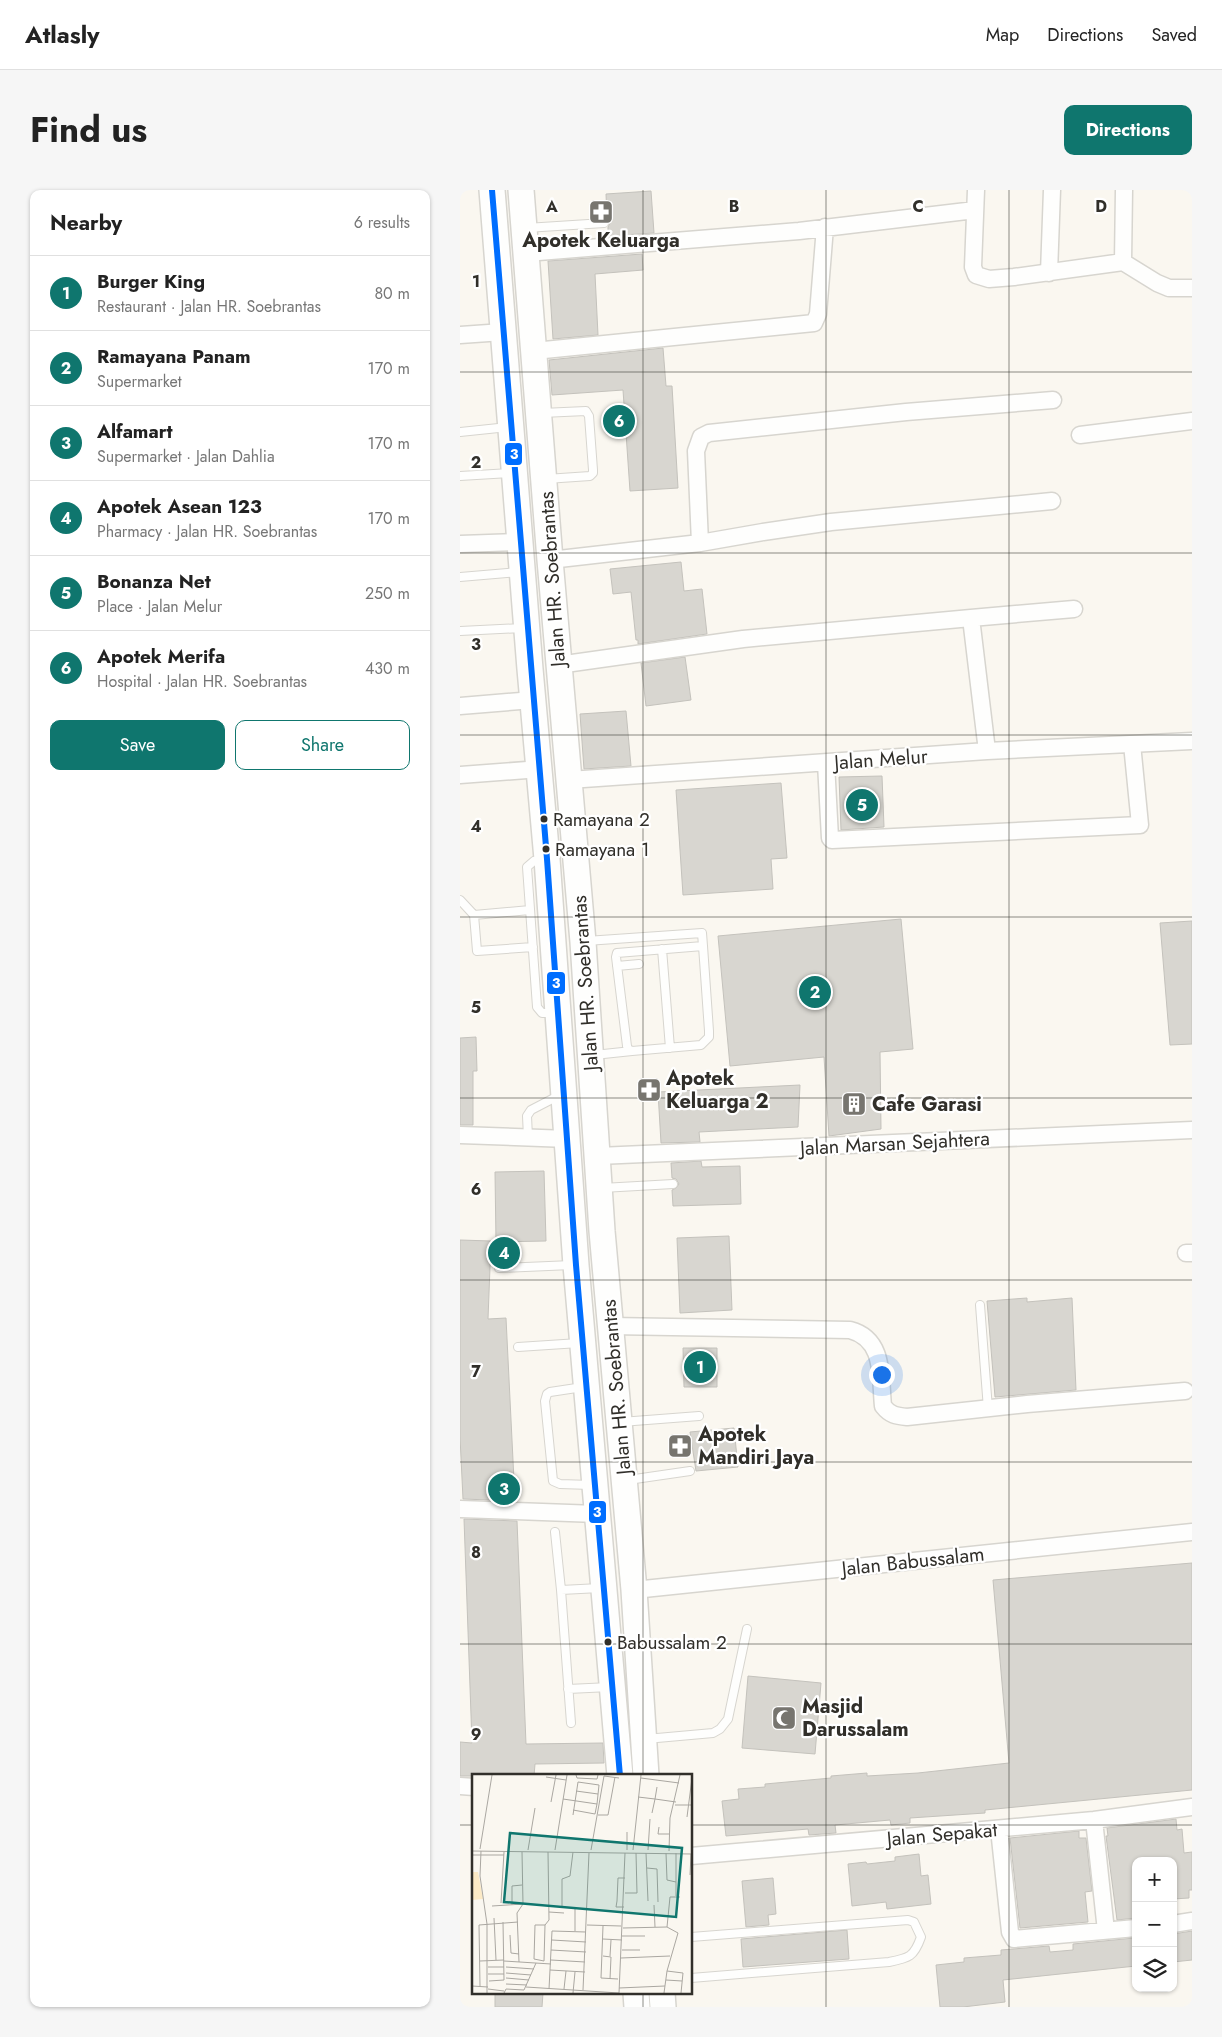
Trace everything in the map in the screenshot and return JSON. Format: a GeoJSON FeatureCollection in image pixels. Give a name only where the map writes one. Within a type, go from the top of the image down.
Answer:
{"type":"FeatureCollection","features":[{"type":"Feature","properties":{"kind":"main road","name":"Jalan HR. Soebrantas"},"geometry":{"type":"LineString","coordinates":[[492,190],[540,769],[576,1264],[620,1774]]}},
{"type":"Feature","properties":{"kind":"main road","name":"Jalan HR. Soebrantas"},"geometry":{"type":"LineString","coordinates":[[521,190],[558,665],[583,942],[610,1326],[634,1590],[646,1774]]}},
{"type":"Feature","properties":{"kind":"main road"},"geometry":{"type":"LineString","coordinates":[[592,1442],[620,1431]]}},
{"type":"Feature","properties":{"kind":"main road"},"geometry":{"type":"LineString","coordinates":[[597,1514],[626,1511]]}},
{"type":"Feature","properties":{"kind":"main road"},"geometry":{"type":"LineString","coordinates":[[636,1994],[637,2007]]}},
{"type":"Feature","properties":{"kind":"main road"},"geometry":{"type":"LineString","coordinates":[[662,1994],[663,2007]]}},
{"type":"Feature","properties":{"kind":"street"},"geometry":{"type":"LineString","coordinates":[[976,190],[973,267],[976,275],[989,279],[1123,262],[1157,283],[1169,288],[1192,288]]}},
{"type":"Feature","properties":{"kind":"street"},"geometry":{"type":"LineString","coordinates":[[1049,272],[1052,190]]}},
{"type":"Feature","properties":{"kind":"street"},"geometry":{"type":"LineString","coordinates":[[1123,262],[1124,190]]}},
{"type":"Feature","properties":{"kind":"street"},"geometry":{"type":"LineString","coordinates":[[526,253],[799,231],[975,210]]}},
{"type":"Feature","properties":{"kind":"street"},"geometry":{"type":"LineString","coordinates":[[534,351],[814,323],[818,314],[825,227]]}},
{"type":"Feature","properties":{"kind":"street"},"geometry":{"type":"LineString","coordinates":[[460,335],[503,332]]}},
{"type":"Feature","properties":{"kind":"street"},"geometry":{"type":"LineString","coordinates":[[700,544],[696,451],[701,438],[710,433],[906,412],[1053,400]]}},
{"type":"Feature","properties":{"kind":"street"},"geometry":{"type":"LineString","coordinates":[[1080,435],[1192,421]]}},
{"type":"Feature","properties":{"kind":"street"},"geometry":{"type":"LineString","coordinates":[[550,560],[700,544],[831,522],[1052,501]]}},
{"type":"Feature","properties":{"kind":"street"},"geometry":{"type":"LineString","coordinates":[[460,544],[520,542]]}},
{"type":"Feature","properties":{"kind":"street"},"geometry":{"type":"LineString","coordinates":[[558,665],[743,639],[1074,609]]}},
{"type":"Feature","properties":{"kind":"street"},"geometry":{"type":"LineString","coordinates":[[971,618],[987,751]]}},
{"type":"Feature","properties":{"kind":"street"},"geometry":{"type":"LineString","coordinates":[[460,706],[533,700]]}},
{"type":"Feature","properties":{"kind":"street","name":"Jalan Melur"},"geometry":{"type":"LineString","coordinates":[[569,780],[987,751],[1192,741]]}},
{"type":"Feature","properties":{"kind":"street"},"geometry":{"type":"LineString","coordinates":[[826,763],[830,838],[832,840],[1079,829],[1140,824],[1132,744]]}},
{"type":"Feature","properties":{"kind":"street"},"geometry":{"type":"LineString","coordinates":[[460,775],[540,769]]}},
{"type":"Feature","properties":{"kind":"street","name":"Jalan Marsan Sejahtera"},"geometry":{"type":"LineString","coordinates":[[598,1156],[1192,1130]]}},
{"type":"Feature","properties":{"kind":"street"},"geometry":{"type":"LineString","coordinates":[[460,1135],[568,1139]]}},
{"type":"Feature","properties":{"kind":"street"},"geometry":{"type":"LineString","coordinates":[[610,1326],[850,1330],[861,1333],[872,1342],[877,1352],[883,1406],[888,1413],[907,1417],[1027,1404],[1185,1391]]}},
{"type":"Feature","properties":{"kind":"street"},"geometry":{"type":"LineString","coordinates":[[460,1509],[597,1514]]}},
{"type":"Feature","properties":{"kind":"street","name":"Jalan Babussalam"},"geometry":{"type":"LineString","coordinates":[[634,1590],[1192,1532]]}},
{"type":"Feature","properties":{"kind":"street","name":"Jalan Sepakat"},"geometry":{"type":"LineString","coordinates":[[692,1856],[999,1829],[1192,1809]]}},
{"type":"Feature","properties":{"kind":"street"},"geometry":{"type":"LineString","coordinates":[[1094,1820],[1106,1931]]}},
{"type":"Feature","properties":{"kind":"street"},"geometry":{"type":"LineString","coordinates":[[999,1829],[1010,1932],[1014,1939],[1132,1928]]}},
{"type":"Feature","properties":{"kind":"street"},"geometry":{"type":"LineString","coordinates":[[1177,1924],[1192,1922]]}},
{"type":"Feature","properties":{"kind":"lane"},"geometry":{"type":"LineString","coordinates":[[524,228],[604,222]]}},
{"type":"Feature","properties":{"kind":"lane"},"geometry":{"type":"LineString","coordinates":[[538,414],[583,410],[589,416],[593,473],[590,476],[544,479]]}},
{"type":"Feature","properties":{"kind":"lane"},"geometry":{"type":"LineString","coordinates":[[460,432],[512,426]]}},
{"type":"Feature","properties":{"kind":"lane"},"geometry":{"type":"LineString","coordinates":[[460,476],[516,472]]}},
{"type":"Feature","properties":{"kind":"lane"},"geometry":{"type":"LineString","coordinates":[[460,577],[523,571]]}},
{"type":"Feature","properties":{"kind":"lane"},"geometry":{"type":"LineString","coordinates":[[460,632],[527,628]]}},
{"type":"Feature","properties":{"kind":"lane"},"geometry":{"type":"LineString","coordinates":[[547,859],[534,861],[527,867],[530,910],[537,1007],[542,1013],[558,1013]]}},
{"type":"Feature","properties":{"kind":"lane"},"geometry":{"type":"LineString","coordinates":[[460,900],[474,915],[477,951],[533,947]]}},
{"type":"Feature","properties":{"kind":"lane"},"geometry":{"type":"LineString","coordinates":[[474,915],[530,910]]}},
{"type":"Feature","properties":{"kind":"lane"},"geometry":{"type":"LineString","coordinates":[[583,942],[700,933],[702,934],[703,946],[708,1037],[701,1045],[591,1055]]}},
{"type":"Feature","properties":{"kind":"lane"},"geometry":{"type":"LineString","coordinates":[[632,1051],[627,1046],[617,953],[703,946]]}},
{"type":"Feature","properties":{"kind":"lane"},"geometry":{"type":"LineString","coordinates":[[662,949],[670,1048]]}},
{"type":"Feature","properties":{"kind":"lane"},"geometry":{"type":"LineString","coordinates":[[617,966],[639,964]]}},
{"type":"Feature","properties":{"kind":"lane"},"geometry":{"type":"LineString","coordinates":[[528,1137],[527,1116],[531,1110],[564,1094]]}},
{"type":"Feature","properties":{"kind":"lane"},"geometry":{"type":"LineString","coordinates":[[600,1188],[673,1184]]}},
{"type":"Feature","properties":{"kind":"lane"},"geometry":{"type":"LineString","coordinates":[[499,1268],[576,1264]]}},
{"type":"Feature","properties":{"kind":"lane"},"geometry":{"type":"LineString","coordinates":[[980,1306],[988,1409]]}},
{"type":"Feature","properties":{"kind":"lane"},"geometry":{"type":"LineString","coordinates":[[518,1348],[584,1343]]}},
{"type":"Feature","properties":{"kind":"lane"},"geometry":{"type":"LineString","coordinates":[[587,1386],[547,1394],[545,1401],[553,1481],[560,1484],[595,1485]]}},
{"type":"Feature","properties":{"kind":"lane"},"geometry":{"type":"LineString","coordinates":[[620,1431],[700,1416]]}},
{"type":"Feature","properties":{"kind":"lane"},"geometry":{"type":"LineString","coordinates":[[624,1481],[690,1472]]}},
{"type":"Feature","properties":{"kind":"lane"},"geometry":{"type":"LineString","coordinates":[[555,1532],[571,1723]]}},
{"type":"Feature","properties":{"kind":"lane"},"geometry":{"type":"LineString","coordinates":[[561,1590],[604,1588]]}},
{"type":"Feature","properties":{"kind":"lane"},"geometry":{"type":"LineString","coordinates":[[644,1739],[713,1733],[720,1729],[728,1719],[746,1629]]}},
{"type":"Feature","properties":{"kind":"lane"},"geometry":{"type":"LineString","coordinates":[[568,1689],[612,1687]]}},
{"type":"Feature","properties":{"kind":"lane"},"geometry":{"type":"LineString","coordinates":[[692,1937],[908,1920],[914,1922],[921,1936],[917,1948],[911,1956],[889,1962],[692,1978]]}},
{"type":"Feature","properties":{"kind":"building"},"geometry":{"type":"Polygon","coordinates":[[[651,191],[654,233],[608,236],[610,223],[607,218],[606,194],[651,191]]]}},
{"type":"Feature","properties":{"kind":"building"},"geometry":{"type":"Polygon","coordinates":[[[642,254],[643,270],[595,274],[598,335],[553,339],[548,261],[642,254]]]}},
{"type":"Feature","properties":{"kind":"building"},"geometry":{"type":"Polygon","coordinates":[[[663,348],[666,386],[672,386],[678,488],[630,491],[623,390],[552,395],[549,360],[663,348]]]}},
{"type":"Feature","properties":{"kind":"building"},"geometry":{"type":"Polygon","coordinates":[[[681,562],[684,591],[702,589],[707,634],[638,644],[631,592],[613,594],[610,569],[681,562]]]}},
{"type":"Feature","properties":{"kind":"building"},"geometry":{"type":"Polygon","coordinates":[[[685,657],[691,700],[646,706],[641,663],[685,657]]]}},
{"type":"Feature","properties":{"kind":"building"},"geometry":{"type":"Polygon","coordinates":[[[626,711],[631,766],[584,769],[580,714],[626,711]]]}},
{"type":"Feature","properties":{"kind":"building"},"geometry":{"type":"Polygon","coordinates":[[[882,776],[884,827],[841,830],[839,777],[882,776]]]}},
{"type":"Feature","properties":{"kind":"building"},"geometry":{"type":"Polygon","coordinates":[[[781,783],[787,858],[771,859],[773,889],[683,895],[676,790],[781,783]]]}},
{"type":"Feature","properties":{"kind":"building"},"geometry":{"type":"Polygon","coordinates":[[[901,919],[913,1049],[880,1052],[881,1129],[829,1136],[824,1057],[730,1066],[718,936],[901,919]]]}},
{"type":"Feature","properties":{"kind":"building"},"geometry":{"type":"Polygon","coordinates":[[[1192,921],[1192,1044],[1170,1045],[1160,923],[1192,921]]]}},
{"type":"Feature","properties":{"kind":"building"},"geometry":{"type":"Polygon","coordinates":[[[476,1037],[477,1071],[473,1071],[473,1125],[460,1125],[460,1038],[476,1037]]]}},
{"type":"Feature","properties":{"kind":"building"},"geometry":{"type":"Polygon","coordinates":[[[800,1085],[798,1127],[699,1132],[700,1142],[661,1143],[658,1092],[800,1085]]]}},
{"type":"Feature","properties":{"kind":"building"},"geometry":{"type":"Polygon","coordinates":[[[701,1161],[702,1167],[740,1166],[741,1204],[673,1206],[672,1190],[679,1184],[676,1179],[672,1178],[671,1163],[701,1161]]]}},
{"type":"Feature","properties":{"kind":"building"},"geometry":{"type":"Polygon","coordinates":[[[544,1171],[546,1241],[496,1242],[495,1172],[544,1171]]]}},
{"type":"Feature","properties":{"kind":"building"},"geometry":{"type":"Polygon","coordinates":[[[729,1236],[732,1310],[680,1313],[677,1238],[729,1236]]]}},
{"type":"Feature","properties":{"kind":"building"},"geometry":{"type":"Polygon","coordinates":[[[460,1240],[491,1241],[488,1319],[506,1318],[515,1501],[463,1499],[460,1437],[460,1240]]]}},
{"type":"Feature","properties":{"kind":"building"},"geometry":{"type":"Polygon","coordinates":[[[1027,1298],[1027,1302],[1072,1298],[1076,1390],[995,1397],[987,1301],[1027,1298]]]}},
{"type":"Feature","properties":{"kind":"building"},"geometry":{"type":"Polygon","coordinates":[[[683,1348],[717,1348],[717,1387],[684,1387],[683,1348]]]}},
{"type":"Feature","properties":{"kind":"building"},"geometry":{"type":"Polygon","coordinates":[[[734,1428],[738,1467],[696,1471],[690,1432],[734,1428]]]}},
{"type":"Feature","properties":{"kind":"building"},"geometry":{"type":"Polygon","coordinates":[[[464,1519],[517,1521],[526,1744],[603,1743],[604,1763],[535,1764],[534,1774],[472,1774],[472,1776],[460,1776],[460,1742],[472,1743],[464,1519]]]}},
{"type":"Feature","properties":{"kind":"building"},"geometry":{"type":"Polygon","coordinates":[[[1192,1563],[1192,1790],[985,1810],[985,1813],[910,1818],[910,1823],[891,1825],[890,1820],[835,1825],[836,1833],[809,1835],[808,1829],[726,1836],[722,1801],[739,1799],[738,1789],[765,1787],[765,1784],[831,1778],[831,1776],[867,1773],[867,1776],[918,1773],[1009,1763],[993,1580],[1192,1563]]]}},
{"type":"Feature","properties":{"kind":"building"},"geometry":{"type":"Polygon","coordinates":[[[748,1676],[821,1683],[815,1754],[742,1748],[748,1676]]]}},
{"type":"Feature","properties":{"kind":"building"},"geometry":{"type":"Polygon","coordinates":[[[1176,1819],[1177,1830],[1182,1829],[1184,1853],[1192,1852],[1192,1890],[1189,1890],[1189,1898],[1177,1899],[1177,1857],[1132,1857],[1132,1918],[1117,1920],[1106,1836],[1108,1836],[1107,1828],[1176,1819]]]}},
{"type":"Feature","properties":{"kind":"building"},"geometry":{"type":"Polygon","coordinates":[[[1079,1831],[1079,1838],[1086,1838],[1092,1891],[1085,1892],[1088,1922],[1020,1928],[1010,1838],[1079,1831]]]}},
{"type":"Feature","properties":{"kind":"building"},"geometry":{"type":"Polygon","coordinates":[[[919,1854],[921,1876],[928,1875],[931,1904],[887,1909],[886,1902],[852,1906],[848,1864],[895,1861],[895,1857],[919,1854]]]}},
{"type":"Feature","properties":{"kind":"building"},"geometry":{"type":"Polygon","coordinates":[[[773,1878],[776,1914],[768,1915],[769,1925],[746,1927],[742,1881],[773,1878]]]}},
{"type":"Feature","properties":{"kind":"building"},"geometry":{"type":"Polygon","coordinates":[[[847,1930],[849,1959],[743,1967],[741,1939],[847,1930]]]}},
{"type":"Feature","properties":{"kind":"building"},"geometry":{"type":"Polygon","coordinates":[[[1192,1931],[1192,1960],[1177,1962],[1177,1933],[1192,1931]]]}},
{"type":"Feature","properties":{"kind":"building"},"geometry":{"type":"Polygon","coordinates":[[[1132,1938],[1132,1966],[1003,1980],[1005,2002],[963,2007],[940,2007],[936,1965],[964,1962],[964,1958],[1001,1955],[1001,1950],[1049,1946],[1050,1952],[1073,1950],[1073,1944],[1132,1938]]]}},
{"type":"Feature","properties":{"kind":"building"},"geometry":{"type":"Polygon","coordinates":[[[495,1994],[543,1994],[542,2007],[495,2007],[495,1994]]]}},
{"type":"Feature","properties":{"kind":"transit line","name":"3"},"geometry":{"type":"LineString","coordinates":[[492,190],[547,859],[576,1265],[620,1774]]}},
{"type":"Feature","properties":{"kind":"place","name":"Apotek Keluarga"},"geometry":{"type":"Point","coordinates":[601,212]}},
{"type":"Feature","properties":{"kind":"place","name":"Apotek Merifa"},"geometry":{"type":"Point","coordinates":[619,421]}},
{"type":"Feature","properties":{"kind":"place","name":"Bonanza Net"},"geometry":{"type":"Point","coordinates":[862,805]}},
{"type":"Feature","properties":{"kind":"place","name":"Ramayana 2"},"geometry":{"type":"Point","coordinates":[544,819]}},
{"type":"Feature","properties":{"kind":"place","name":"Ramayana 1"},"geometry":{"type":"Point","coordinates":[546,849]}},
{"type":"Feature","properties":{"kind":"place","name":"Ramayana Panam"},"geometry":{"type":"Point","coordinates":[815,992]}},
{"type":"Feature","properties":{"kind":"place","name":"Apotek Keluarga 2"},"geometry":{"type":"Point","coordinates":[649,1090]}},
{"type":"Feature","properties":{"kind":"place","name":"Cafe Garasi"},"geometry":{"type":"Point","coordinates":[854,1104]}},
{"type":"Feature","properties":{"kind":"place","name":"Apotek Asean 123"},"geometry":{"type":"Point","coordinates":[504,1253]}},
{"type":"Feature","properties":{"kind":"place","name":"Burger King"},"geometry":{"type":"Point","coordinates":[700,1367]}},
{"type":"Feature","properties":{"kind":"place","name":"Apotek Mandiri Jaya"},"geometry":{"type":"Point","coordinates":[680,1446]}},
{"type":"Feature","properties":{"kind":"place","name":"Alfamart"},"geometry":{"type":"Point","coordinates":[504,1489]}},
{"type":"Feature","properties":{"kind":"place","name":"Babussalam 2"},"geometry":{"type":"Point","coordinates":[608,1642]}},
{"type":"Feature","properties":{"kind":"place","name":"Masjid Darussalam"},"geometry":{"type":"Point","coordinates":[784,1718]}}]}
